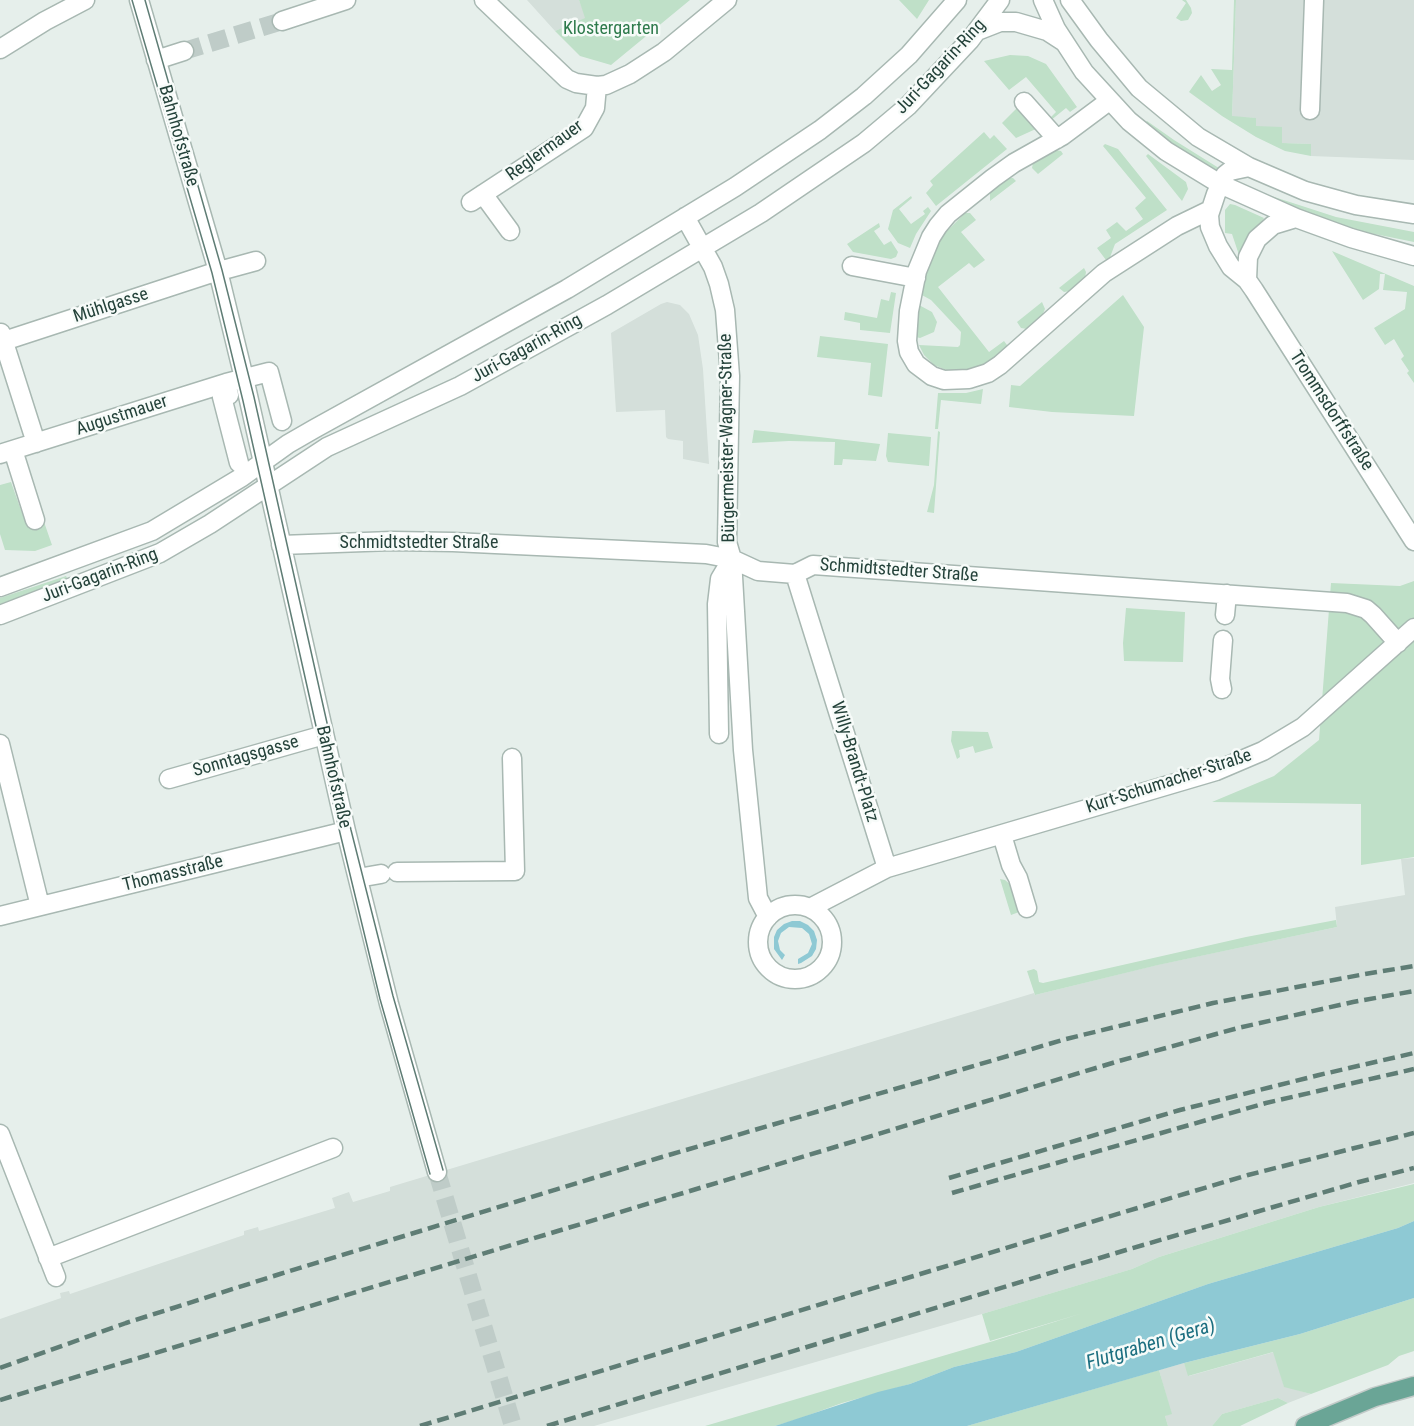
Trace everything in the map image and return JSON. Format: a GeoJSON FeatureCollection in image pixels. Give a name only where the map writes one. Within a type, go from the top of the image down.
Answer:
{"type":"FeatureCollection","features":[{"type":"Feature","properties":{"kind":"main road"},"geometry":{"type":"LineString","coordinates":[[1305,1426],[1375,1397],[1414,1386]]}},
{"type":"Feature","properties":{"kind":"street"},"geometry":{"type":"LineString","coordinates":[[0,49],[85,0]]}},
{"type":"Feature","properties":{"kind":"street","name":"Bahnhofstraße"},"geometry":{"type":"LineString","coordinates":[[138,0],[218,271],[346,831],[411,1086],[437,1172]]}},
{"type":"Feature","properties":{"kind":"street"},"geometry":{"type":"LineString","coordinates":[[282,21],[346,0]]}},
{"type":"Feature","properties":{"kind":"street"},"geometry":{"type":"LineString","coordinates":[[484,0],[567,79],[576,83],[597,86],[606,85],[630,74],[664,52],[727,0]]}},
{"type":"Feature","properties":{"kind":"street","name":"Juri-Gagarin-Ring"},"geometry":{"type":"LineString","coordinates":[[0,587],[152,531],[209,498],[314,429],[567,289],[735,187],[820,130],[864,96],[909,55],[957,0]]}},
{"type":"Feature","properties":{"kind":"street","name":"Juri-Gagarin-Ring"},"geometry":{"type":"LineString","coordinates":[[0,615],[160,554],[210,524],[270,494],[327,447],[460,386],[607,305],[761,213],[864,143],[927,88],[977,31],[1000,0]]}},
{"type":"Feature","properties":{"kind":"street"},"geometry":{"type":"LineString","coordinates":[[1043,0],[1065,43],[1084,72],[1109,101],[1147,137],[1190,167],[1220,184],[1296,218],[1351,238],[1414,256]]}},
{"type":"Feature","properties":{"kind":"street"},"geometry":{"type":"LineString","coordinates":[[1070,0],[1099,40],[1139,88],[1198,137],[1249,167],[1277,180],[1330,199],[1414,214]]}},
{"type":"Feature","properties":{"kind":"street"},"geometry":{"type":"LineString","coordinates":[[1310,110],[1314,0]]}},
{"type":"Feature","properties":{"kind":"street"},"geometry":{"type":"LineString","coordinates":[[977,31],[1000,22],[1016,22],[1047,31],[1065,43]]}},
{"type":"Feature","properties":{"kind":"street"},"geometry":{"type":"LineString","coordinates":[[156,60],[184,51]]}},
{"type":"Feature","properties":{"kind":"street","name":"Reglermauer"},"geometry":{"type":"LineString","coordinates":[[510,231],[477,198],[574,129],[584,128],[595,108],[597,86]]}},
{"type":"Feature","properties":{"kind":"street"},"geometry":{"type":"LineString","coordinates":[[1109,101],[1060,137],[1014,163],[948,214],[931,237],[916,278],[907,329],[909,352],[924,371],[944,380],[957,380],[978,376],[1000,365],[1104,273],[1177,226],[1210,210],[1220,184],[1230,171],[1249,167]]}},
{"type":"Feature","properties":{"kind":"street"},"geometry":{"type":"LineString","coordinates":[[1024,102],[1060,137]]}},
{"type":"Feature","properties":{"kind":"street","name":"Trommsdorffstraße"},"geometry":{"type":"LineString","coordinates":[[1210,210],[1210,227],[1218,246],[1231,267],[1247,280],[1414,541]]}},
{"type":"Feature","properties":{"kind":"street","name":"Bürgermeister-Wagner-Straße"},"geometry":{"type":"LineString","coordinates":[[685,217],[703,248],[719,284],[725,310],[730,376],[727,542],[732,559]]}},
{"type":"Feature","properties":{"kind":"street"},"geometry":{"type":"LineString","coordinates":[[1247,280],[1248,257],[1257,239],[1273,225],[1296,218]]}},
{"type":"Feature","properties":{"kind":"street"},"geometry":{"type":"LineString","coordinates":[[218,271],[256,261]]}},
{"type":"Feature","properties":{"kind":"street"},"geometry":{"type":"LineString","coordinates":[[852,266],[916,278]]}},
{"type":"Feature","properties":{"kind":"street","name":"Mühlgasse"},"geometry":{"type":"LineString","coordinates":[[36,443],[1,339],[218,271]]}},
{"type":"Feature","properties":{"kind":"street"},"geometry":{"type":"LineString","coordinates":[[229,424],[252,416],[281,414],[268,372],[244,378]]}},
{"type":"Feature","properties":{"kind":"street","name":"Augustmauer"},"geometry":{"type":"LineString","coordinates":[[6,452],[244,378]]}},
{"type":"Feature","properties":{"kind":"street"},"geometry":{"type":"LineString","coordinates":[[226,383],[229,395],[222,397],[239,463]]}},
{"type":"Feature","properties":{"kind":"street"},"geometry":{"type":"LineString","coordinates":[[6,452],[36,519]]}},
{"type":"Feature","properties":{"kind":"street","name":"Schmidtstedter Straße"},"geometry":{"type":"LineString","coordinates":[[281,545],[392,541],[500,543],[706,554],[732,559],[758,571],[795,574],[813,565],[1357,605],[1374,615],[1398,643]]}},
{"type":"Feature","properties":{"kind":"street"},"geometry":{"type":"LineString","coordinates":[[719,734],[717,604],[720,579],[732,559]]}},
{"type":"Feature","properties":{"kind":"street"},"geometry":{"type":"LineString","coordinates":[[732,559],[743,750],[758,898],[768,917]]}},
{"type":"Feature","properties":{"kind":"street","name":"Willy-Brandt-Platz"},"geometry":{"type":"LineString","coordinates":[[795,574],[887,868]]}},
{"type":"Feature","properties":{"kind":"street"},"geometry":{"type":"LineString","coordinates":[[1225,615],[1227,594]]}},
{"type":"Feature","properties":{"kind":"street","name":"Kurt-Schumacher-Straße"},"geometry":{"type":"LineString","coordinates":[[887,868],[1216,771],[1263,751],[1303,727],[1414,628]]}},
{"type":"Feature","properties":{"kind":"street"},"geometry":{"type":"LineString","coordinates":[[1222,689],[1220,679],[1223,640]]}},
{"type":"Feature","properties":{"kind":"street","name":"Sonntagsgasse"},"geometry":{"type":"LineString","coordinates":[[169,779],[324,735]]}},
{"type":"Feature","properties":{"kind":"street"},"geometry":{"type":"LineString","coordinates":[[0,744],[40,906]]}},
{"type":"Feature","properties":{"kind":"street"},"geometry":{"type":"LineString","coordinates":[[358,878],[389,873],[515,871],[512,758]]}},
{"type":"Feature","properties":{"kind":"street","name":"Thomasstraße"},"geometry":{"type":"LineString","coordinates":[[0,916],[346,831]]}},
{"type":"Feature","properties":{"kind":"street"},"geometry":{"type":"LineString","coordinates":[[1002,835],[1027,908]]}},
{"type":"Feature","properties":{"kind":"street"},"geometry":{"type":"LineString","coordinates":[[810,908],[887,868]]}},
{"type":"Feature","properties":{"kind":"street"},"geometry":{"type":"LineString","coordinates":[[795,905],[810,908],[822,916],[830,927],[833,947],[825,965],[813,976],[797,980],[779,975],[764,962],[758,947],[760,931],[768,917],[781,908],[795,905]]}},
{"type":"Feature","properties":{"kind":"street"},"geometry":{"type":"LineString","coordinates":[[0,1134],[56,1277]]}},
{"type":"Feature","properties":{"kind":"street"},"geometry":{"type":"LineString","coordinates":[[48,1258],[333,1148]]}},
{"type":"Feature","properties":{"kind":"shaded area"},"geometry":{"type":"Polygon","coordinates":[[[527,0],[579,0],[586,18],[555,31],[527,0]]]}},
{"type":"Feature","properties":{"kind":"shaded area"},"geometry":{"type":"Polygon","coordinates":[[[1236,0],[1414,0],[1414,160],[1311,156],[1311,144],[1281,143],[1255,126],[1256,118],[1232,117],[1236,0]]]}},
{"type":"Feature","properties":{"kind":"shaded area"},"geometry":{"type":"Polygon","coordinates":[[[667,302],[680,305],[689,314],[698,335],[703,369],[709,464],[683,459],[683,441],[666,437],[665,410],[616,412],[611,333],[667,302]]]}},
{"type":"Feature","properties":{"kind":"shaded area"},"geometry":{"type":"Polygon","coordinates":[[[1414,858],[1414,1183],[1319,1207],[1159,1257],[1132,1269],[594,1426],[0,1426],[0,1319],[61,1298],[60,1293],[69,1291],[70,1294],[244,1235],[244,1231],[258,1227],[259,1231],[335,1208],[332,1198],[349,1192],[353,1202],[390,1191],[390,1187],[1034,993],[1035,995],[1157,965],[1337,927],[1335,907],[1405,895],[1401,859],[1414,858]]]}},
{"type":"Feature","properties":{"kind":"shaded area"},"geometry":{"type":"Polygon","coordinates":[[[1274,1352],[1284,1386],[1311,1394],[1288,1403],[1278,1398],[1222,1414],[1212,1426],[1168,1426],[1165,1416],[1171,1413],[1159,1370],[1184,1363],[1189,1376],[1274,1352]]]}},
{"type":"Feature","properties":{"kind":"green space","name":"Klostergarten"},"geometry":{"type":"Polygon","coordinates":[[[579,0],[690,0],[611,65],[580,56],[555,31],[585,18],[579,0]]]}},
{"type":"Feature","properties":{"kind":"green space"},"geometry":{"type":"Polygon","coordinates":[[[899,0],[929,0],[917,19],[899,0]]]}},
{"type":"Feature","properties":{"kind":"green space"},"geometry":{"type":"Polygon","coordinates":[[[1182,0],[1186,0],[1192,13],[1188,20],[1181,21],[1176,18],[1186,3],[1182,0]]]}},
{"type":"Feature","properties":{"kind":"green space"},"geometry":{"type":"Polygon","coordinates":[[[1234,0],[1236,0],[1232,116],[1256,118],[1256,126],[1282,127],[1282,143],[1311,144],[1311,156],[1285,151],[1256,137],[1189,92],[1201,75],[1212,91],[1221,85],[1211,69],[1232,70],[1234,0]]]}},
{"type":"Feature","properties":{"kind":"green space"},"geometry":{"type":"Polygon","coordinates":[[[1010,55],[1028,56],[1046,64],[1077,107],[1070,112],[1066,108],[1050,121],[1049,119],[1056,112],[1026,77],[1009,90],[984,61],[1010,55]]]}},
{"type":"Feature","properties":{"kind":"green space"},"geometry":{"type":"Polygon","coordinates":[[[1019,106],[1038,128],[1016,138],[1002,123],[1019,106]]]}},
{"type":"Feature","properties":{"kind":"green space"},"geometry":{"type":"Polygon","coordinates":[[[1147,121],[1222,170],[1218,174],[1143,125],[1147,121]]]}},
{"type":"Feature","properties":{"kind":"green space"},"geometry":{"type":"Polygon","coordinates":[[[984,132],[990,139],[994,135],[1007,149],[936,206],[926,193],[933,185],[930,181],[984,132]]]}},
{"type":"Feature","properties":{"kind":"green space"},"geometry":{"type":"Polygon","coordinates":[[[1105,144],[1118,149],[1167,210],[1115,244],[1109,260],[1106,260],[1097,248],[1111,238],[1106,230],[1117,222],[1126,231],[1143,219],[1135,208],[1146,198],[1103,146],[1105,144]]]}},
{"type":"Feature","properties":{"kind":"green space"},"geometry":{"type":"Polygon","coordinates":[[[1055,150],[1063,154],[1038,174],[1032,168],[1033,163],[1055,150]]]}},
{"type":"Feature","properties":{"kind":"green space"},"geometry":{"type":"Polygon","coordinates":[[[1148,154],[1186,182],[1188,189],[1182,201],[1146,156],[1148,154]]]}},
{"type":"Feature","properties":{"kind":"green space"},"geometry":{"type":"Polygon","coordinates":[[[1009,178],[1016,181],[990,201],[990,192],[1009,178]]]}},
{"type":"Feature","properties":{"kind":"green space"},"geometry":{"type":"Polygon","coordinates":[[[1265,194],[1336,217],[1414,232],[1414,242],[1345,228],[1263,196],[1265,194]]]}},
{"type":"Feature","properties":{"kind":"green space"},"geometry":{"type":"Polygon","coordinates":[[[911,196],[912,198],[899,209],[911,224],[925,214],[923,211],[928,207],[931,211],[910,248],[898,243],[888,229],[893,210],[911,196]]]}},
{"type":"Feature","properties":{"kind":"green space"},"geometry":{"type":"Polygon","coordinates":[[[1230,204],[1264,218],[1241,261],[1232,234],[1225,233],[1225,210],[1230,204]]]}},
{"type":"Feature","properties":{"kind":"green space"},"geometry":{"type":"Polygon","coordinates":[[[965,213],[970,213],[976,220],[961,232],[985,260],[974,268],[969,263],[938,287],[989,352],[1004,341],[1010,349],[974,371],[949,371],[934,365],[924,355],[919,345],[958,347],[961,332],[931,300],[920,294],[938,244],[945,233],[965,213]]]}},
{"type":"Feature","properties":{"kind":"green space"},"geometry":{"type":"Polygon","coordinates":[[[879,223],[880,227],[874,231],[884,245],[891,241],[898,252],[896,257],[891,259],[853,252],[847,244],[879,223]]]}},
{"type":"Feature","properties":{"kind":"green space"},"geometry":{"type":"Polygon","coordinates":[[[1332,251],[1414,286],[1414,383],[1407,373],[1409,371],[1401,359],[1404,356],[1394,339],[1385,345],[1374,328],[1405,309],[1407,292],[1383,290],[1385,274],[1380,274],[1379,289],[1363,300],[1332,251]]]}},
{"type":"Feature","properties":{"kind":"green space"},"geometry":{"type":"Polygon","coordinates":[[[1084,268],[1085,278],[1070,291],[1064,292],[1059,288],[1084,268]]]}},
{"type":"Feature","properties":{"kind":"green space"},"geometry":{"type":"Polygon","coordinates":[[[891,292],[896,293],[890,333],[860,330],[860,323],[844,320],[845,312],[877,318],[881,299],[889,301],[891,292]]]}},
{"type":"Feature","properties":{"kind":"green space"},"geometry":{"type":"Polygon","coordinates":[[[1123,295],[1144,327],[1134,416],[1052,412],[1009,407],[1011,385],[1020,386],[1123,295]]]}},
{"type":"Feature","properties":{"kind":"green space"},"geometry":{"type":"Polygon","coordinates":[[[1042,302],[1045,309],[1041,318],[1027,329],[1021,328],[1017,322],[1042,302]]]}},
{"type":"Feature","properties":{"kind":"green space"},"geometry":{"type":"Polygon","coordinates":[[[919,305],[932,312],[937,322],[934,332],[920,338],[916,337],[914,325],[919,305]]]}},
{"type":"Feature","properties":{"kind":"green space"},"geometry":{"type":"Polygon","coordinates":[[[820,336],[888,344],[882,397],[868,395],[871,363],[817,357],[820,336]]]}},
{"type":"Feature","properties":{"kind":"green space"},"geometry":{"type":"Polygon","coordinates":[[[983,389],[981,404],[941,400],[938,429],[935,429],[938,393],[966,393],[983,389]]]}},
{"type":"Feature","properties":{"kind":"green space"},"geometry":{"type":"Polygon","coordinates":[[[754,430],[880,444],[876,461],[843,459],[842,465],[834,465],[835,442],[752,443],[754,430]]]}},
{"type":"Feature","properties":{"kind":"green space"},"geometry":{"type":"Polygon","coordinates":[[[938,431],[940,432],[934,513],[927,512],[934,485],[938,431]]]}},
{"type":"Feature","properties":{"kind":"green space"},"geometry":{"type":"Polygon","coordinates":[[[888,433],[931,437],[929,466],[888,462],[886,456],[888,433]]]}},
{"type":"Feature","properties":{"kind":"green space"},"geometry":{"type":"Polygon","coordinates":[[[11,482],[27,527],[44,522],[52,545],[35,551],[5,550],[0,534],[0,485],[11,482]]]}},
{"type":"Feature","properties":{"kind":"green space"},"geometry":{"type":"Polygon","coordinates":[[[66,576],[68,580],[0,604],[0,598],[66,576]]]}},
{"type":"Feature","properties":{"kind":"green space"},"geometry":{"type":"Polygon","coordinates":[[[1414,581],[1414,857],[1361,865],[1361,804],[1212,802],[1274,776],[1319,740],[1331,583],[1400,586],[1414,581]]]}},
{"type":"Feature","properties":{"kind":"green space"},"geometry":{"type":"Polygon","coordinates":[[[1126,608],[1185,612],[1183,662],[1124,661],[1126,608]]]}},
{"type":"Feature","properties":{"kind":"green space"},"geometry":{"type":"Polygon","coordinates":[[[952,731],[988,732],[993,748],[975,753],[973,746],[959,750],[960,757],[957,759],[951,741],[952,731]]]}},
{"type":"Feature","properties":{"kind":"green space"},"geometry":{"type":"Polygon","coordinates":[[[1000,879],[1011,885],[1019,912],[1011,915],[1000,879]]]}},
{"type":"Feature","properties":{"kind":"green space"},"geometry":{"type":"Polygon","coordinates":[[[1336,920],[1337,927],[1158,965],[1035,995],[1027,971],[1034,969],[1037,971],[1039,982],[1043,983],[1246,937],[1336,920]]]}},
{"type":"Feature","properties":{"kind":"green space"},"geometry":{"type":"Polygon","coordinates":[[[1414,1184],[1414,1221],[1398,1228],[1208,1284],[1016,1352],[954,1367],[910,1384],[842,1403],[775,1426],[705,1426],[990,1342],[1083,1313],[990,1341],[982,1314],[1132,1269],[1159,1257],[1319,1207],[1414,1184]]]}},
{"type":"Feature","properties":{"kind":"green space"},"geometry":{"type":"Polygon","coordinates":[[[1414,1298],[1414,1351],[1399,1356],[1388,1365],[1311,1394],[1284,1387],[1273,1352],[1188,1376],[1184,1363],[1300,1334],[1414,1298]]]}},
{"type":"Feature","properties":{"kind":"green space"},"geometry":{"type":"Polygon","coordinates":[[[1159,1370],[1172,1414],[1165,1416],[1168,1426],[967,1426],[1159,1370]]]}},
{"type":"Feature","properties":{"kind":"green space"},"geometry":{"type":"Polygon","coordinates":[[[1278,1398],[1288,1403],[1240,1426],[1212,1426],[1222,1414],[1278,1398]]]}},
{"type":"Feature","properties":{"kind":"water"},"geometry":{"type":"Polygon","coordinates":[[[792,921],[800,921],[808,925],[814,931],[817,940],[812,956],[798,964],[798,959],[808,953],[812,944],[809,934],[802,928],[789,927],[781,933],[778,941],[780,950],[785,955],[782,960],[774,949],[774,937],[777,930],[792,921]]]}},
{"type":"Feature","properties":{"kind":"water","name":"Flutgraben (Gera)"},"geometry":{"type":"Polygon","coordinates":[[[1414,1221],[1414,1298],[1300,1334],[1184,1363],[967,1426],[775,1426],[878,1392],[910,1384],[954,1367],[1016,1352],[1208,1284],[1398,1228],[1414,1221]]]}},
{"type":"Feature","properties":{"kind":"tunnel"},"geometry":{"type":"LineString","coordinates":[[184,51],[282,21]]}},
{"type":"Feature","properties":{"kind":"tunnel"},"geometry":{"type":"LineString","coordinates":[[437,1172],[513,1426]]}},
{"type":"Feature","properties":{"kind":"tram line"},"geometry":{"type":"LineString","coordinates":[[132,0],[212,273],[380,999],[430,1174]]}},
{"type":"Feature","properties":{"kind":"tram line"},"geometry":{"type":"LineString","coordinates":[[145,0],[222,270],[254,397],[351,830],[393,996],[443,1170]]}},
{"type":"Feature","properties":{"kind":"railway"},"geometry":{"type":"LineString","coordinates":[[0,1368],[126,1323],[280,1274],[662,1157],[1066,1039],[1213,1003],[1414,966]]}},
{"type":"Feature","properties":{"kind":"railway"},"geometry":{"type":"LineString","coordinates":[[0,1400],[1119,1061],[1238,1028],[1414,991]]}},
{"type":"Feature","properties":{"kind":"railway"},"geometry":{"type":"LineString","coordinates":[[949,1178],[1180,1110],[1414,1053]]}},
{"type":"Feature","properties":{"kind":"railway"},"geometry":{"type":"LineString","coordinates":[[952,1193],[1266,1103],[1414,1069]]}},
{"type":"Feature","properties":{"kind":"railway"},"geometry":{"type":"LineString","coordinates":[[420,1426],[1248,1175],[1414,1133]]}},
{"type":"Feature","properties":{"kind":"railway"},"geometry":{"type":"LineString","coordinates":[[547,1426],[1126,1250],[1414,1168]]}}]}
